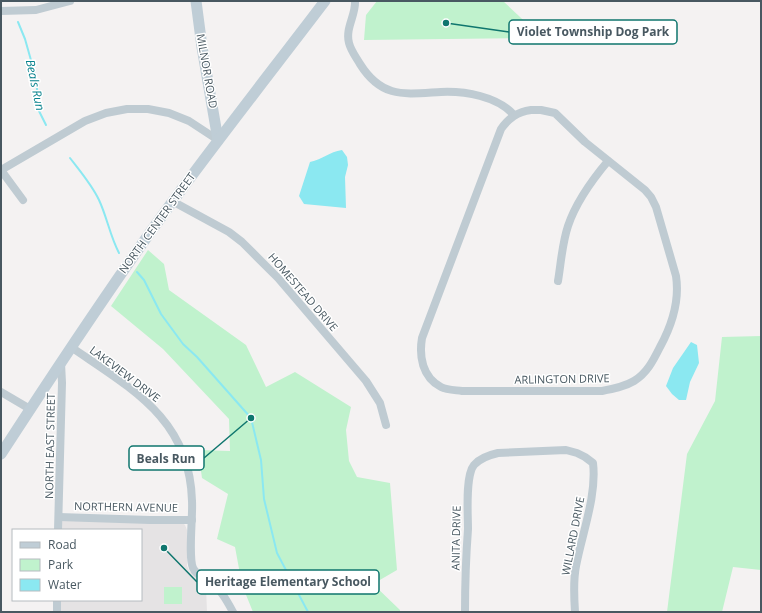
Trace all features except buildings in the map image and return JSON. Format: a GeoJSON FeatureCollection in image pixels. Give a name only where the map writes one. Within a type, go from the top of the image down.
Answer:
{"type":"FeatureCollection","features":[{"type":"Feature","properties":{"kind":"main road","name":"MILNOR ROAD"},"geometry":{"type":"LineString","coordinates":[[196,1],[202,47],[218,140]]}},
{"type":"Feature","properties":{"kind":"main road","name":"NORTH CENTER STREET"},"geometry":{"type":"LineString","coordinates":[[1,454],[71,347],[172,201],[326,1]]}},
{"type":"Feature","properties":{"kind":"street"},"geometry":{"type":"LineString","coordinates":[[1,11],[36,10],[70,1]]}},
{"type":"Feature","properties":{"kind":"street"},"geometry":{"type":"LineString","coordinates":[[355,1],[348,34],[349,43],[353,53],[365,72],[378,84],[390,90],[409,94],[446,92],[472,94],[502,104],[514,115]]}},
{"type":"Feature","properties":{"kind":"street"},"geometry":{"type":"LineString","coordinates":[[23,200],[1,170],[86,121],[106,113],[127,109],[148,109],[169,113],[189,122],[218,140]]}},
{"type":"Feature","properties":{"kind":"street","name":"ARLINGTON DRIVE"},"geometry":{"type":"LineString","coordinates":[[531,110],[541,110],[555,114],[585,142],[634,180],[651,197],[656,207],[676,276],[677,295],[672,321],[652,363],[642,375],[620,388],[602,391],[462,390],[441,387],[434,382],[426,372],[422,363],[420,352],[422,338],[501,129],[514,115],[531,110]]}},
{"type":"Feature","properties":{"kind":"street"},"geometry":{"type":"LineString","coordinates":[[558,281],[568,226],[587,187],[608,161]]}},
{"type":"Feature","properties":{"kind":"street","name":"HOMESTEAD DRIVE"},"geometry":{"type":"LineString","coordinates":[[172,201],[229,232],[242,242],[278,278],[366,381],[380,403],[386,425]]}},
{"type":"Feature","properties":{"kind":"street","name":"LAKEVIEW DRIVE"},"geometry":{"type":"LineString","coordinates":[[71,347],[151,405],[165,421],[177,439],[186,460],[191,480],[191,546],[193,568],[200,576],[210,581],[224,597],[233,612]]}},
{"type":"Feature","properties":{"kind":"street","name":"NORTH EAST STREET"},"geometry":{"type":"LineString","coordinates":[[58,529],[62,383],[61,363]]}},
{"type":"Feature","properties":{"kind":"street"},"geometry":{"type":"LineString","coordinates":[[1,392],[30,409]]}},
{"type":"Feature","properties":{"kind":"street","name":"WILLARD DRIVE"},"geometry":{"type":"LineString","coordinates":[[473,466],[489,455],[498,453],[555,450],[566,450],[577,453],[593,463],[594,473],[592,492],[576,568],[575,612]]}},
{"type":"Feature","properties":{"kind":"street","name":"ANITA DRIVE"},"geometry":{"type":"LineString","coordinates":[[465,612],[467,496],[468,484],[473,466]]}},
{"type":"Feature","properties":{"kind":"street","name":"NORTHERN AVENUE"},"geometry":{"type":"LineString","coordinates":[[59,516],[150,520],[192,520]]}},
{"type":"Feature","properties":{"kind":"street"},"geometry":{"type":"LineString","coordinates":[[56,612],[57,601]]}},
{"type":"Feature","properties":{"kind":"shaded area"},"geometry":{"type":"Polygon","coordinates":[[[62,520],[182,522],[187,530],[187,566],[190,572],[204,581],[206,587],[207,612],[59,612],[60,601],[142,601],[142,529],[62,529],[62,520]]]}},
{"type":"Feature","properties":{"kind":"green space"},"geometry":{"type":"Polygon","coordinates":[[[377,1],[503,1],[537,33],[536,38],[364,40],[366,15],[377,1]]]}},
{"type":"Feature","properties":{"kind":"green space"},"geometry":{"type":"Polygon","coordinates":[[[148,250],[164,264],[169,290],[246,345],[266,387],[295,372],[351,407],[346,430],[349,461],[357,477],[390,483],[397,570],[373,584],[400,610],[400,612],[253,612],[242,585],[235,547],[217,539],[228,494],[202,478],[198,450],[230,451],[229,419],[163,349],[111,306],[148,250]]]}},
{"type":"Feature","properties":{"kind":"green space"},"geometry":{"type":"Polygon","coordinates":[[[761,336],[761,570],[733,567],[722,612],[667,612],[687,454],[715,401],[722,337],[761,336]]]}},
{"type":"Feature","properties":{"kind":"green space"},"geometry":{"type":"Polygon","coordinates":[[[164,587],[182,587],[182,604],[164,604],[164,587]]]}},
{"type":"Feature","properties":{"kind":"water"},"geometry":{"type":"Polygon","coordinates":[[[342,150],[347,157],[348,165],[345,177],[346,208],[304,204],[299,196],[310,162],[333,152],[342,150]]]}},
{"type":"Feature","properties":{"kind":"water"},"geometry":{"type":"Polygon","coordinates":[[[691,342],[697,345],[699,363],[690,382],[686,400],[679,400],[666,386],[673,368],[691,342]]]}},
{"type":"Feature","properties":{"kind":"waterway","name":"Beals Run"},"geometry":{"type":"LineString","coordinates":[[18,22],[25,39],[36,78],[39,111],[46,125]]}},
{"type":"Feature","properties":{"kind":"waterway","name":"Beals Run"},"geometry":{"type":"LineString","coordinates":[[70,158],[86,178],[96,194],[102,206],[113,240],[119,253]]}},
{"type":"Feature","properties":{"kind":"waterway","name":"Beals Run"},"geometry":{"type":"LineString","coordinates":[[137,272],[144,280],[161,314],[183,344],[197,357],[251,418],[261,460],[264,499],[277,553],[308,612]]}},
{"type":"Feature","properties":{"kind":"place","name":"Violet Township Dog Park"},"geometry":{"type":"Point","coordinates":[446,23]}},
{"type":"Feature","properties":{"kind":"place","name":"Beals Run"},"geometry":{"type":"Point","coordinates":[251,418]}},
{"type":"Feature","properties":{"kind":"place","name":"Heritage Elementary School"},"geometry":{"type":"Point","coordinates":[164,548]}}]}
